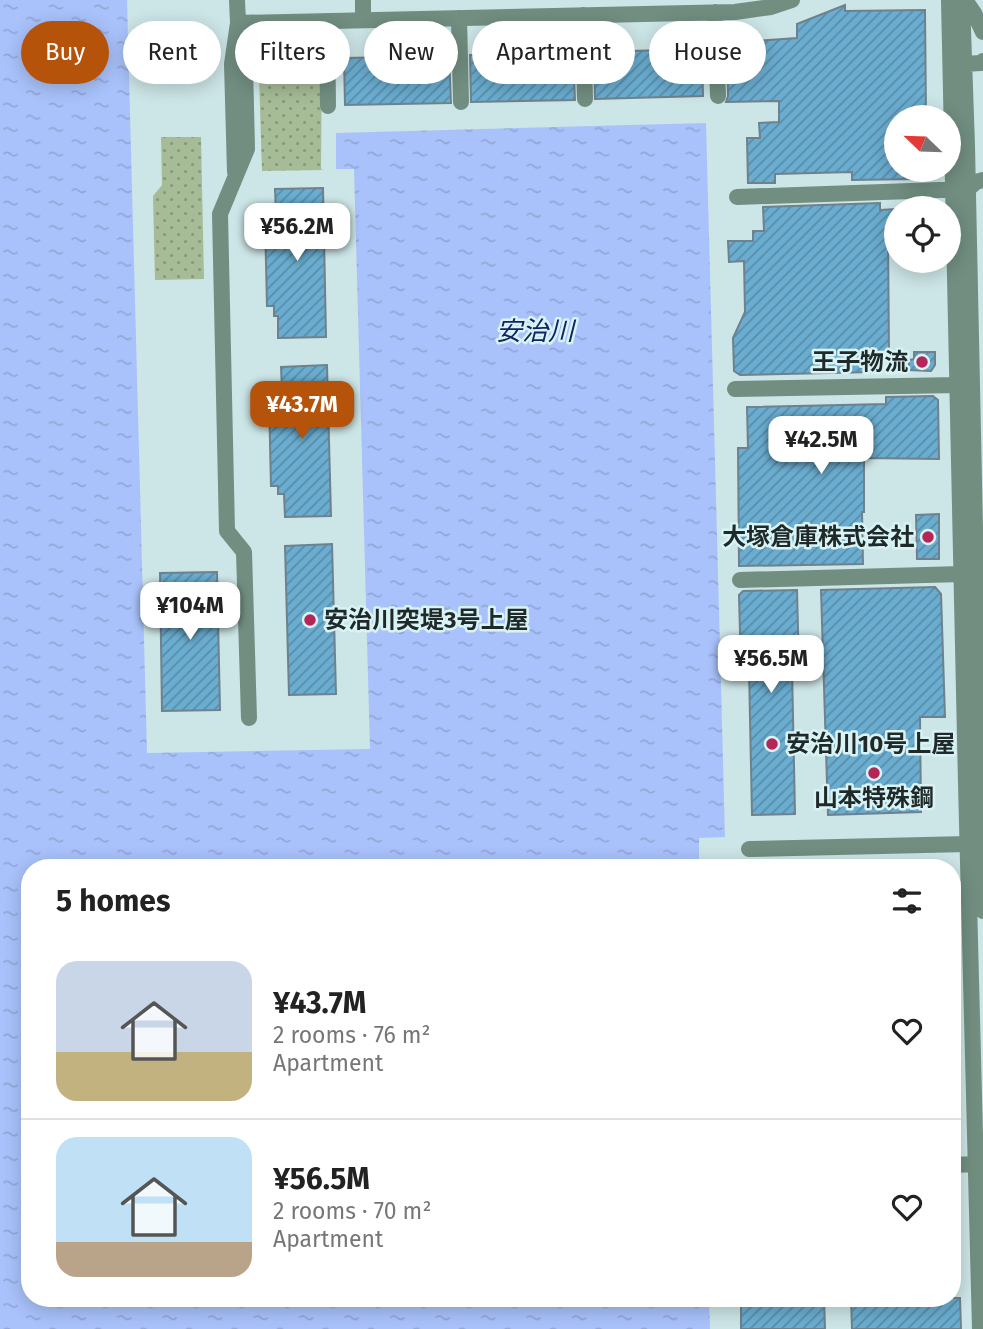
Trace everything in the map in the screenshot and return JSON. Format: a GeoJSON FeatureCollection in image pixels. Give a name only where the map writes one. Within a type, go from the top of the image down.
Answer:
{"type":"FeatureCollection","features":[{"type":"Feature","properties":{"kind":"street"},"geometry":{"type":"LineString","coordinates":[[237,0],[238,21]]}},
{"type":"Feature","properties":{"kind":"street"},"geometry":{"type":"LineString","coordinates":[[363,0],[363,20]]}},
{"type":"Feature","properties":{"kind":"street"},"geometry":{"type":"LineString","coordinates":[[461,102],[464,18],[468,0]]}},
{"type":"Feature","properties":{"kind":"street"},"geometry":{"type":"LineString","coordinates":[[327,21],[464,18],[535,8],[583,15],[605,7],[689,6],[715,12],[754,10],[771,3],[792,0]]}},
{"type":"Feature","properties":{"kind":"street"},"geometry":{"type":"LineString","coordinates":[[949,0],[978,430],[980,643],[976,758],[968,844],[980,1329]]}},
{"type":"Feature","properties":{"kind":"street"},"geometry":{"type":"LineString","coordinates":[[963,0],[974,13],[983,32]]}},
{"type":"Feature","properties":{"kind":"street"},"geometry":{"type":"LineString","coordinates":[[963,0],[958,385],[962,574],[976,758],[983,911]]}},
{"type":"Feature","properties":{"kind":"street"},"geometry":{"type":"LineString","coordinates":[[715,12],[718,96]]}},
{"type":"Feature","properties":{"kind":"street"},"geometry":{"type":"LineString","coordinates":[[583,15],[585,99]]}},
{"type":"Feature","properties":{"kind":"street"},"geometry":{"type":"LineString","coordinates":[[235,44],[232,64],[236,177],[220,214],[225,462],[227,531],[244,552],[249,718]]}},
{"type":"Feature","properties":{"kind":"street"},"geometry":{"type":"LineString","coordinates":[[964,64],[983,61]]}},
{"type":"Feature","properties":{"kind":"street"},"geometry":{"type":"LineString","coordinates":[[328,84],[328,106]]}},
{"type":"Feature","properties":{"kind":"street"},"geometry":{"type":"LineString","coordinates":[[737,197],[960,190],[983,180]]}},
{"type":"Feature","properties":{"kind":"street"},"geometry":{"type":"LineString","coordinates":[[735,388],[958,385]]}},
{"type":"Feature","properties":{"kind":"street"},"geometry":{"type":"LineString","coordinates":[[740,580],[962,574]]}},
{"type":"Feature","properties":{"kind":"street"},"geometry":{"type":"LineString","coordinates":[[749,849],[968,844]]}},
{"type":"Feature","properties":{"kind":"street"},"geometry":{"type":"LineString","coordinates":[[976,1164],[983,1145]]}},
{"type":"Feature","properties":{"kind":"street"},"geometry":{"type":"LineString","coordinates":[[961,1165],[976,1164]]}},
{"type":"Feature","properties":{"kind":"green space"},"geometry":{"type":"Polygon","coordinates":[[[259,84],[322,84],[323,170],[262,171],[259,84]]]}},
{"type":"Feature","properties":{"kind":"green space"},"geometry":{"type":"Polygon","coordinates":[[[161,137],[201,137],[204,279],[155,280],[153,196],[162,185],[161,137]]]}},
{"type":"Feature","properties":{"kind":"water","name":"安治川"},"geometry":{"type":"Polygon","coordinates":[[[0,0],[127,0],[128,21],[123,21],[123,84],[129,84],[147,753],[370,749],[354,169],[336,169],[336,133],[706,123],[725,837],[699,838],[699,859],[21,859],[21,1307],[709,1307],[710,1329],[0,1329],[0,0]]]}},
{"type":"Feature","properties":{"kind":"building"},"geometry":{"type":"Polygon","coordinates":[[[845,5],[845,11],[925,10],[926,105],[884,105],[884,180],[852,180],[852,172],[775,174],[775,183],[748,183],[747,138],[760,138],[759,123],[779,122],[779,101],[726,102],[728,84],[766,84],[766,40],[797,38],[797,24],[845,5]]]}},
{"type":"Feature","properties":{"kind":"building"},"geometry":{"type":"Polygon","coordinates":[[[649,50],[649,84],[703,84],[703,96],[595,99],[595,84],[635,84],[635,51],[649,50]]]}},
{"type":"Feature","properties":{"kind":"building"},"geometry":{"type":"Polygon","coordinates":[[[470,55],[472,84],[574,84],[575,100],[471,102],[470,55]]]}},
{"type":"Feature","properties":{"kind":"building"},"geometry":{"type":"Polygon","coordinates":[[[350,58],[364,58],[364,84],[450,84],[451,103],[345,105],[345,84],[350,84],[350,58]]]}},
{"type":"Feature","properties":{"kind":"building"},"geometry":{"type":"Polygon","coordinates":[[[323,188],[326,337],[278,338],[278,316],[274,316],[274,306],[267,306],[265,221],[272,221],[272,213],[276,213],[275,189],[323,188]]]}},
{"type":"Feature","properties":{"kind":"building"},"geometry":{"type":"Polygon","coordinates":[[[880,203],[880,210],[884,210],[884,273],[888,273],[889,357],[880,357],[880,362],[872,362],[872,372],[740,375],[734,371],[733,338],[745,312],[744,261],[729,262],[728,241],[753,241],[753,231],[764,231],[763,207],[880,203]]]}},
{"type":"Feature","properties":{"kind":"building"},"geometry":{"type":"Polygon","coordinates":[[[914,352],[935,352],[935,365],[931,371],[909,370],[909,360],[914,359],[914,352]]]}},
{"type":"Feature","properties":{"kind":"building"},"geometry":{"type":"Polygon","coordinates":[[[327,365],[331,516],[285,517],[284,494],[278,494],[278,486],[271,486],[269,399],[276,399],[275,390],[282,390],[281,367],[327,365]]]}},
{"type":"Feature","properties":{"kind":"building"},"geometry":{"type":"Polygon","coordinates":[[[933,396],[938,400],[939,459],[864,458],[863,564],[739,566],[738,448],[748,448],[747,407],[886,404],[886,397],[933,396]]]}},
{"type":"Feature","properties":{"kind":"building"},"geometry":{"type":"Polygon","coordinates":[[[939,514],[939,559],[917,559],[916,515],[939,514]]]}},
{"type":"Feature","properties":{"kind":"building","name":"安治川突堤3号上屋"},"geometry":{"type":"Polygon","coordinates":[[[332,544],[336,694],[289,695],[285,546],[332,544]]]}},
{"type":"Feature","properties":{"kind":"building"},"geometry":{"type":"Polygon","coordinates":[[[217,572],[220,710],[162,711],[160,573],[217,572]]]}},
{"type":"Feature","properties":{"kind":"building"},"geometry":{"type":"Polygon","coordinates":[[[935,587],[941,594],[945,717],[920,717],[921,812],[828,815],[821,590],[935,587]]]}},
{"type":"Feature","properties":{"kind":"building"},"geometry":{"type":"Polygon","coordinates":[[[797,590],[799,668],[792,668],[795,814],[752,815],[749,669],[741,670],[739,595],[743,591],[797,590]]]}},
{"type":"Feature","properties":{"kind":"building"},"geometry":{"type":"Polygon","coordinates":[[[741,1307],[824,1307],[825,1329],[741,1329],[741,1307]]]}},
{"type":"Feature","properties":{"kind":"building"},"geometry":{"type":"Polygon","coordinates":[[[851,1307],[960,1307],[961,1329],[852,1329],[851,1307]]]}},
{"type":"Feature","properties":{"kind":"place","name":"王子物流"},"geometry":{"type":"Point","coordinates":[922,362]}},
{"type":"Feature","properties":{"kind":"place","name":"大塚倉庫株式会社"},"geometry":{"type":"Point","coordinates":[928,537]}},
{"type":"Feature","properties":{"kind":"place","name":"安治川突堤3号上屋"},"geometry":{"type":"Point","coordinates":[310,620]}},
{"type":"Feature","properties":{"kind":"place","name":"安治川10号上屋"},"geometry":{"type":"Point","coordinates":[772,744]}},
{"type":"Feature","properties":{"kind":"place","name":"山本特殊鋼"},"geometry":{"type":"Point","coordinates":[874,773]}}]}
